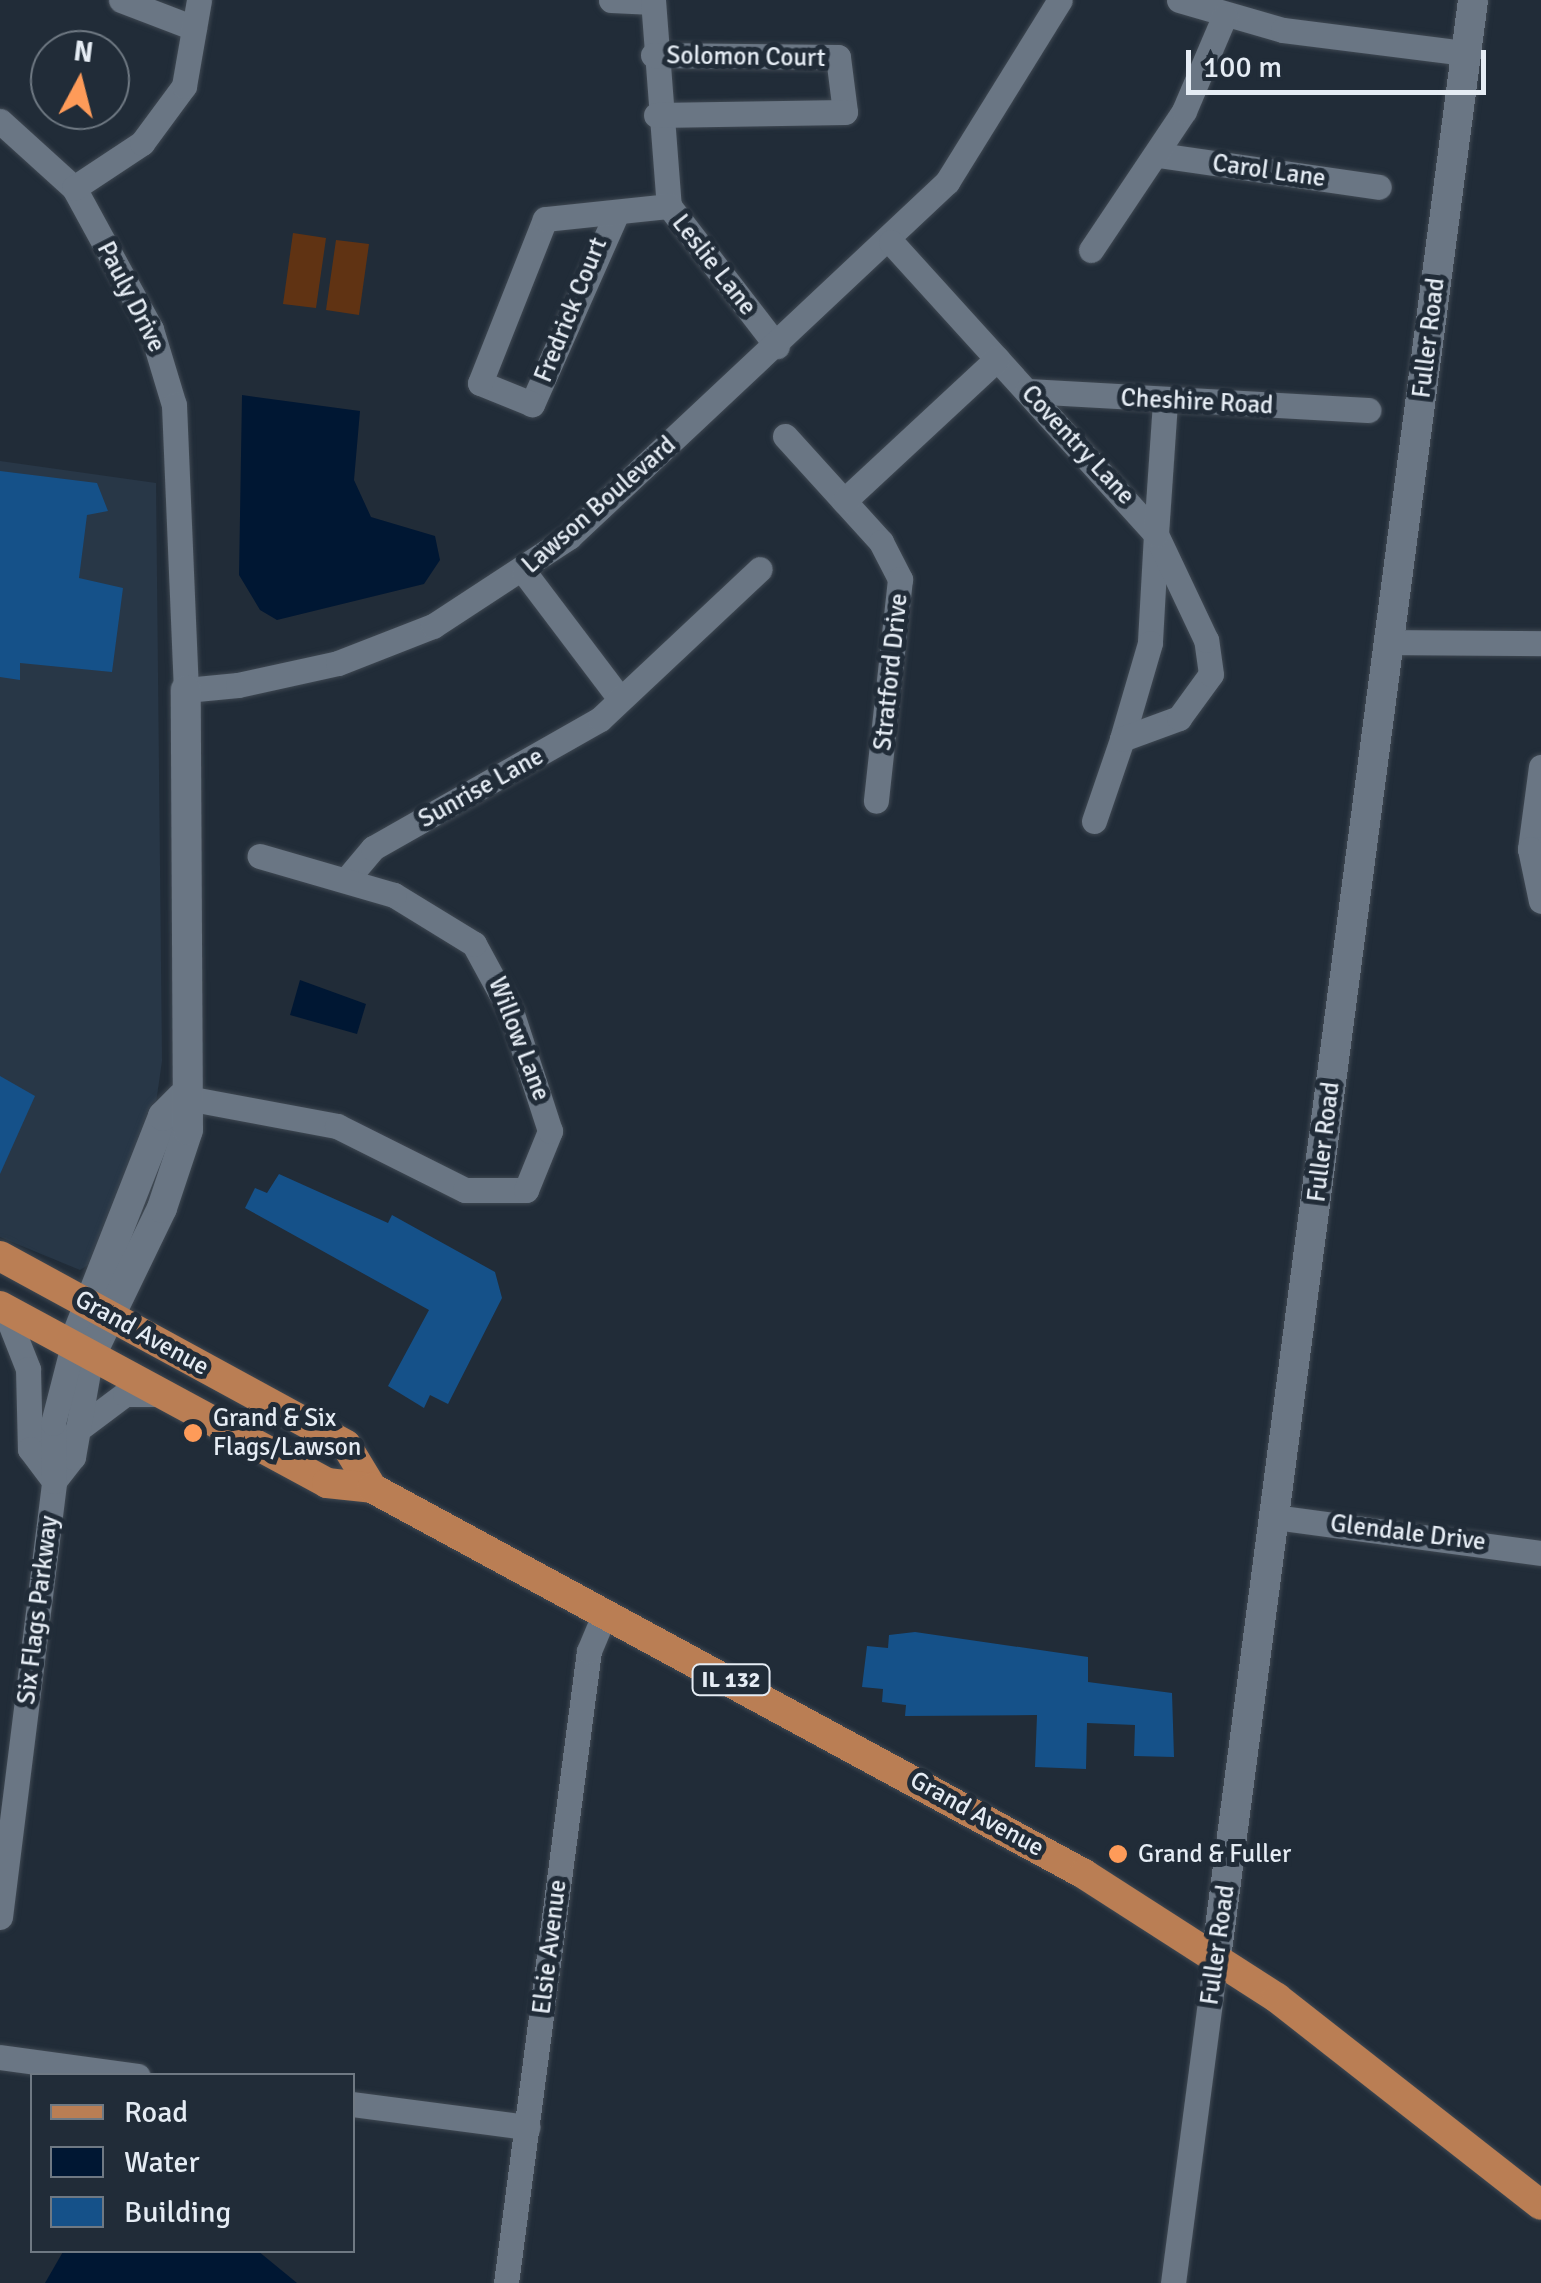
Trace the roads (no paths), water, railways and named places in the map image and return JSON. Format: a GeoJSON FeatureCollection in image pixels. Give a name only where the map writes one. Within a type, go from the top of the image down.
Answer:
{"type":"FeatureCollection","features":[{"type":"Feature","properties":{"kind":"main road","name":"Grand Avenue"},"geometry":{"type":"LineString","coordinates":[[0,1256],[346,1445],[372,1488]]}},
{"type":"Feature","properties":{"kind":"main road","name":"Grand Avenue"},"geometry":{"type":"LineString","coordinates":[[2,1307],[326,1482],[372,1488],[961,1804],[1216,1958],[1541,2205]]}},
{"type":"Feature","properties":{"kind":"street"},"geometry":{"type":"LineString","coordinates":[[120,0],[194,28]]}},
{"type":"Feature","properties":{"kind":"street"},"geometry":{"type":"LineString","coordinates":[[74,188],[142,143],[184,86],[199,0]]}},
{"type":"Feature","properties":{"kind":"street"},"geometry":{"type":"LineString","coordinates":[[611,0],[653,1]]}},
{"type":"Feature","properties":{"kind":"street","name":"Lawson Boulevard"},"geometry":{"type":"LineString","coordinates":[[186,690],[338,664],[432,626],[524,572],[890,242],[988,130],[1060,0]]}},
{"type":"Feature","properties":{"kind":"street"},"geometry":{"type":"LineString","coordinates":[[1179,0],[1225,15],[1466,53]]}},
{"type":"Feature","properties":{"kind":"street","name":"Fuller Road"},"geometry":{"type":"LineString","coordinates":[[1174,2283],[1473,0]]}},
{"type":"Feature","properties":{"kind":"street","name":"Leslie Lane"},"geometry":{"type":"LineString","coordinates":[[653,1],[656,115],[669,206],[777,346]]}},
{"type":"Feature","properties":{"kind":"street"},"geometry":{"type":"LineString","coordinates":[[1091,250],[1158,154],[1225,15]]}},
{"type":"Feature","properties":{"kind":"street","name":"Solomon Court"},"geometry":{"type":"LineString","coordinates":[[653,55],[838,58],[845,112],[656,115]]}},
{"type":"Feature","properties":{"kind":"street","name":"Pauly Drive"},"geometry":{"type":"LineString","coordinates":[[0,122],[74,188],[170,381],[186,690]]}},
{"type":"Feature","properties":{"kind":"street","name":"Carol Lane"},"geometry":{"type":"LineString","coordinates":[[1158,154],[1379,187]]}},
{"type":"Feature","properties":{"kind":"street","name":"Fredrick Court"},"geometry":{"type":"LineString","coordinates":[[615,217],[532,404],[480,383],[545,220],[615,217],[669,206]]}},
{"type":"Feature","properties":{"kind":"street"},"geometry":{"type":"LineString","coordinates":[[844,501],[998,359],[890,242]]}},
{"type":"Feature","properties":{"kind":"street","name":"Coventry Lane"},"geometry":{"type":"LineString","coordinates":[[998,359],[1156,534],[1206,640],[1211,674],[1179,718],[1122,739]]}},
{"type":"Feature","properties":{"kind":"street","name":"Cheshire Road"},"geometry":{"type":"LineString","coordinates":[[1027,391],[1166,402],[1368,410]]}},
{"type":"Feature","properties":{"kind":"street","name":"Coventry Lane"},"geometry":{"type":"LineString","coordinates":[[1094,822],[1150,643],[1166,402]]}},
{"type":"Feature","properties":{"kind":"street","name":"Stratford Drive"},"geometry":{"type":"LineString","coordinates":[[785,436],[844,501],[900,579],[876,801]]}},
{"type":"Feature","properties":{"kind":"street","name":"Sunrise Lane"},"geometry":{"type":"LineString","coordinates":[[346,880],[373,848],[581,732],[760,569]]}},
{"type":"Feature","properties":{"kind":"street"},"geometry":{"type":"LineString","coordinates":[[524,572],[620,699]]}},
{"type":"Feature","properties":{"kind":"street"},"geometry":{"type":"LineString","coordinates":[[1390,642],[1541,643]]}},
{"type":"Feature","properties":{"kind":"street"},"geometry":{"type":"LineString","coordinates":[[82,1350],[180,1156],[191,1022],[186,690]]}},
{"type":"Feature","properties":{"kind":"street"},"geometry":{"type":"LineString","coordinates":[[1541,767],[1536,850],[1541,901]]}},
{"type":"Feature","properties":{"kind":"street","name":"Willow Lane"},"geometry":{"type":"LineString","coordinates":[[182,1096],[336,1126],[465,1190],[526,1190],[548,1114],[491,967],[416,905],[260,856]]}},
{"type":"Feature","properties":{"kind":"street","name":"Six Flags Parkway"},"geometry":{"type":"LineString","coordinates":[[2,1307],[28,1369],[30,1449],[54,1481]]}},
{"type":"Feature","properties":{"kind":"street","name":"Six Flags Parkway"},"geometry":{"type":"LineString","coordinates":[[54,1481],[77,1430],[82,1350]]}},
{"type":"Feature","properties":{"kind":"street","name":"Six Flags Parkway"},"geometry":{"type":"LineString","coordinates":[[0,1917],[54,1481],[55,1411],[82,1350]]}},
{"type":"Feature","properties":{"kind":"street","name":"Six Flags Parkway"},"geometry":{"type":"LineString","coordinates":[[77,1430],[125,1394],[162,1394]]}},
{"type":"Feature","properties":{"kind":"street","name":"Glendale Drive"},"geometry":{"type":"LineString","coordinates":[[1275,1517],[1541,1554]]}},
{"type":"Feature","properties":{"kind":"street","name":"Elsie Avenue"},"geometry":{"type":"LineString","coordinates":[[506,2283],[589,1651],[605,1613]]}},
{"type":"Feature","properties":{"kind":"street"},"geometry":{"type":"LineString","coordinates":[[0,2057],[116,2073]]}},
{"type":"Feature","properties":{"kind":"street"},"geometry":{"type":"LineString","coordinates":[[355,2104],[527,2127]]}},
{"type":"Feature","properties":{"kind":"water"},"geometry":{"type":"Polygon","coordinates":[[[242,395],[360,411],[354,480],[371,517],[435,536],[440,560],[424,584],[277,620],[260,610],[239,575],[242,395]]]}},
{"type":"Feature","properties":{"kind":"water"},"geometry":{"type":"Polygon","coordinates":[[[300,980],[366,1004],[357,1034],[290,1015],[300,980]]]}},
{"type":"Feature","properties":{"kind":"water"},"geometry":{"type":"Polygon","coordinates":[[[62,2253],[260,2253],[297,2283],[45,2283],[62,2253]]]}},
{"type":"Feature","properties":{"kind":"place","name":"Grand & Six Flags/Lawson"},"geometry":{"type":"Point","coordinates":[193,1433]}},
{"type":"Feature","properties":{"kind":"place","name":"Grand & Fuller"},"geometry":{"type":"Point","coordinates":[1118,1854]}}]}
